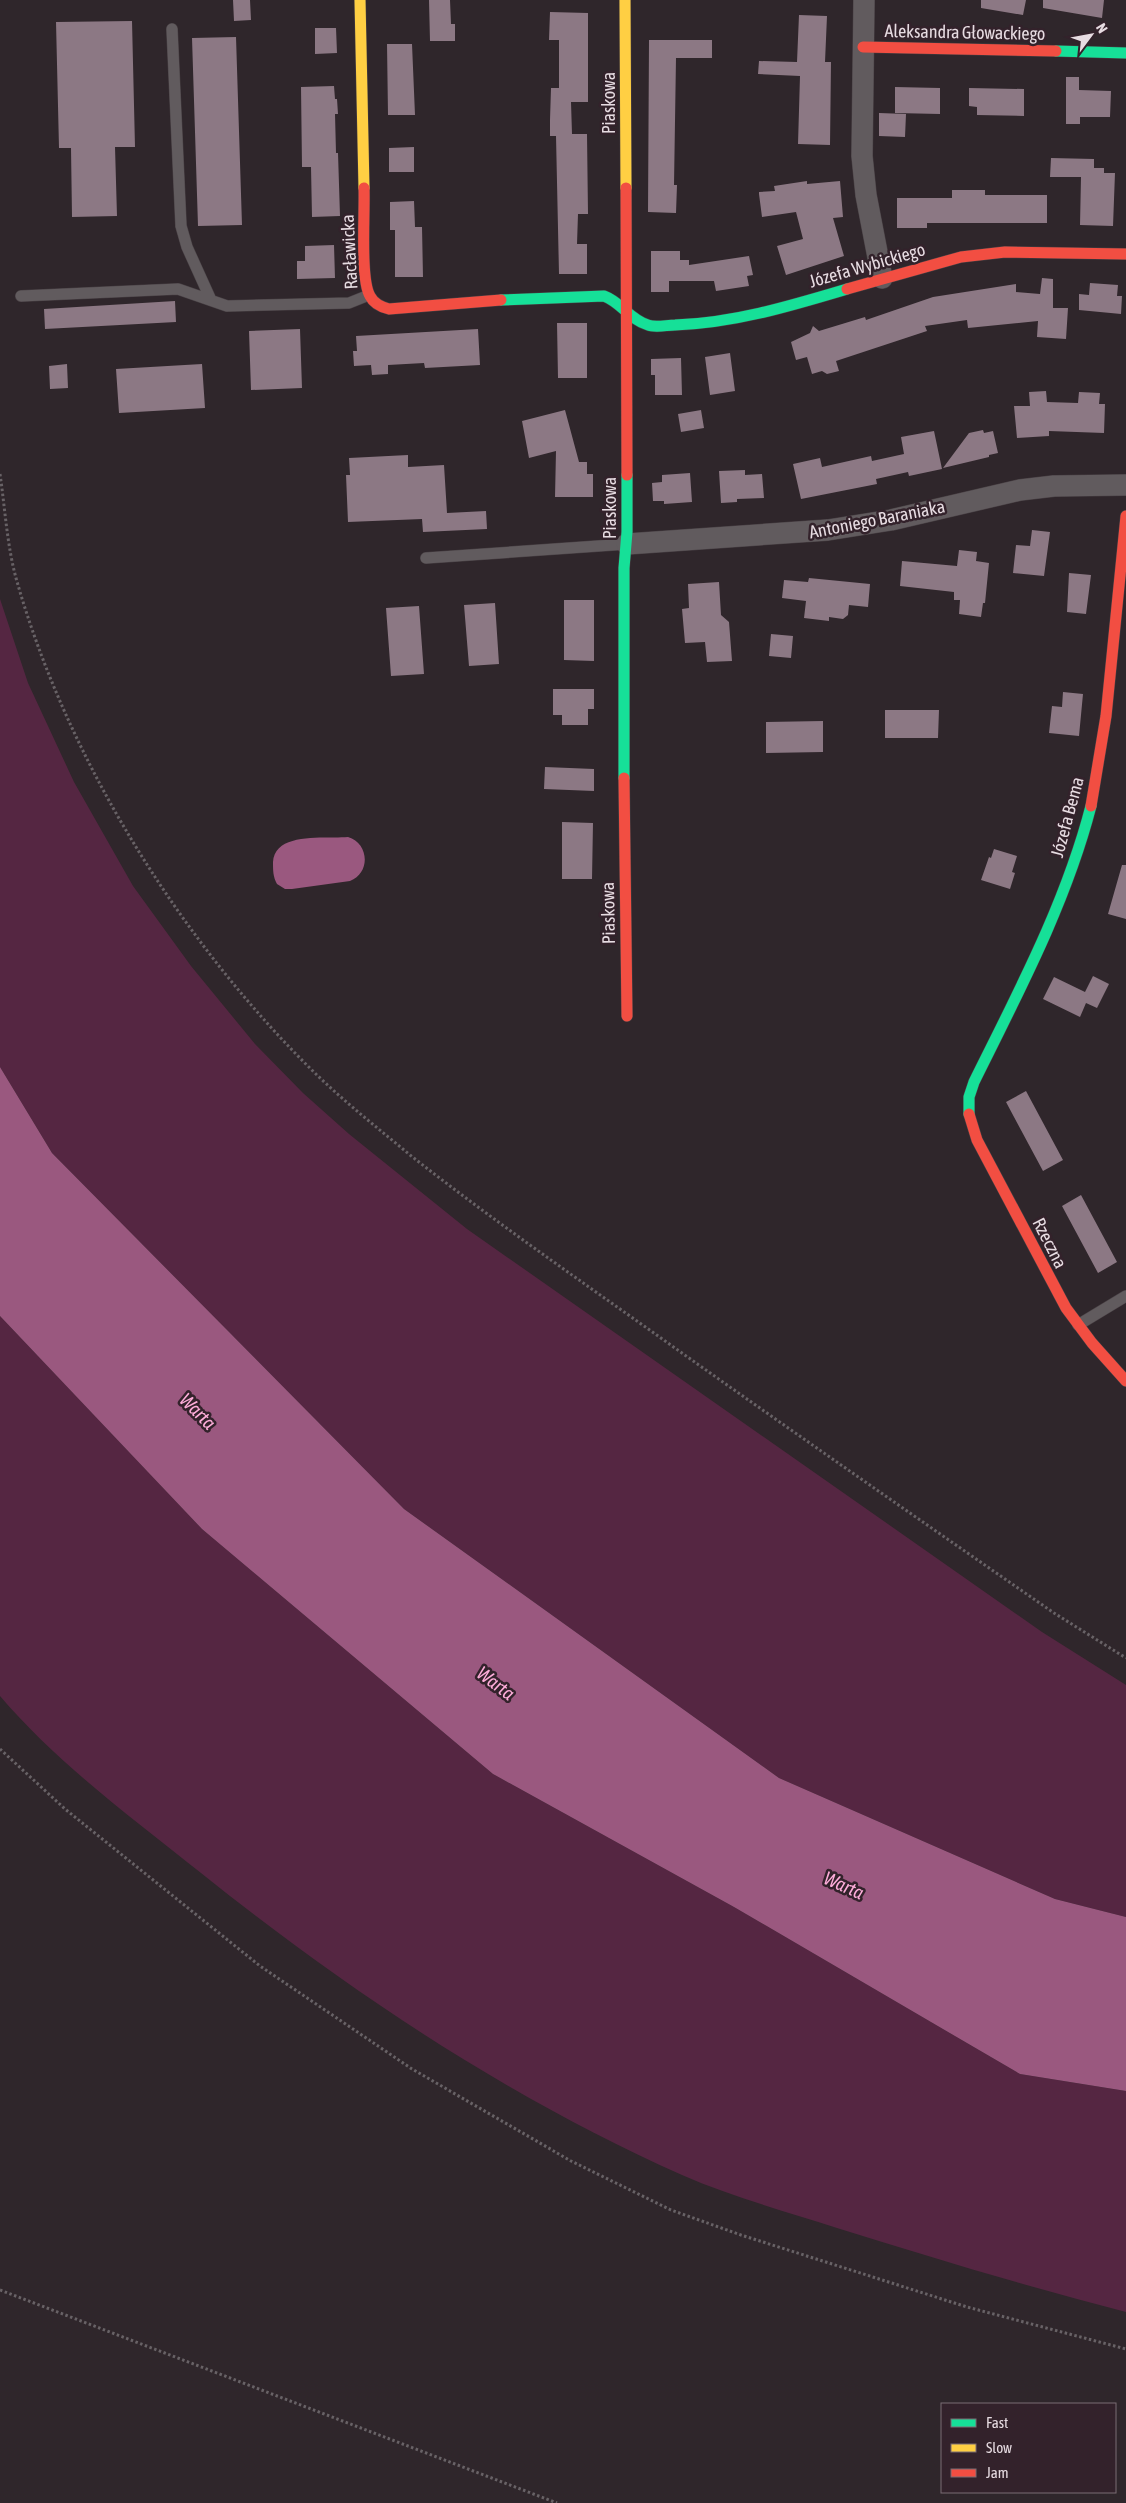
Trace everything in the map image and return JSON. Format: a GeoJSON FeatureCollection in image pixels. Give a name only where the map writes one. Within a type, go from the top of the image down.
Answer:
{"type":"FeatureCollection","features":[{"type":"Feature","properties":{"kind":"street","name":"Racławicka"},"geometry":{"type":"LineString","coordinates":[[360,0],[366,278],[369,295],[375,304],[389,309],[506,300],[598,296],[610,297],[625,309]]}},
{"type":"Feature","properties":{"kind":"street","name":"Piaskowa"},"geometry":{"type":"LineString","coordinates":[[625,0],[627,544],[624,568],[623,730],[627,1016]]}},
{"type":"Feature","properties":{"kind":"street"},"geometry":{"type":"LineString","coordinates":[[864,0],[862,162],[875,250],[882,278]]}},
{"type":"Feature","properties":{"kind":"street","name":"Aleksandra Głowackiego"},"geometry":{"type":"LineString","coordinates":[[863,47],[1126,53]]}},
{"type":"Feature","properties":{"kind":"street","name":"Józefa Wybickiego"},"geometry":{"type":"LineString","coordinates":[[625,309],[635,319],[649,326],[702,324],[764,312],[945,261],[983,254],[1126,254]]}},
{"type":"Feature","properties":{"kind":"street","name":"Antoniego Baraniaka"},"geometry":{"type":"LineString","coordinates":[[627,544],[828,530],[900,518],[1020,490],[1054,486],[1126,485]]}},
{"type":"Feature","properties":{"kind":"street","name":"Józefa Bema"},"geometry":{"type":"LineString","coordinates":[[966,1106],[974,1082],[1049,927],[1074,861],[1088,816],[1097,775],[1106,715],[1126,516]]}},
{"type":"Feature","properties":{"kind":"street","name":"Rzeczna"},"geometry":{"type":"LineString","coordinates":[[966,1106],[971,1128],[1054,1288],[1078,1325],[1126,1381]]}},
{"type":"Feature","properties":{"kind":"lane"},"geometry":{"type":"LineString","coordinates":[[172,29],[181,226],[191,256],[211,300]]}},
{"type":"Feature","properties":{"kind":"lane"},"geometry":{"type":"LineString","coordinates":[[21,296],[178,289],[227,306],[349,303],[369,295]]}},
{"type":"Feature","properties":{"kind":"lane"},"geometry":{"type":"LineString","coordinates":[[426,558],[627,544]]}},
{"type":"Feature","properties":{"kind":"lane"},"geometry":{"type":"LineString","coordinates":[[1078,1325],[1126,1296]]}},
{"type":"Feature","properties":{"kind":"path"},"geometry":{"type":"LineString","coordinates":[[0,474],[15,575],[49,674],[94,772],[152,874],[208,952],[278,1036],[318,1077],[363,1117],[480,1211],[1046,1608],[1126,1658]]}},
{"type":"Feature","properties":{"kind":"path"},"geometry":{"type":"LineString","coordinates":[[0,1749],[72,1815],[260,1966],[412,2069],[571,2161],[671,2210],[741,2235],[967,2307],[1126,2349]]}},
{"type":"Feature","properties":{"kind":"path"},"geometry":{"type":"LineString","coordinates":[[0,2290],[490,2475],[557,2503]]}},
{"type":"Feature","properties":{"kind":"shaded area"},"geometry":{"type":"Polygon","coordinates":[[[0,599],[28,683],[74,782],[133,886],[191,966],[255,1044],[303,1093],[349,1134],[467,1229],[1042,1632],[1126,1685],[1126,1917],[1055,1899],[779,1778],[404,1509],[52,1153],[0,1067],[0,599]]]}},
{"type":"Feature","properties":{"kind":"shaded area"},"geometry":{"type":"Polygon","coordinates":[[[0,1316],[202,1529],[493,1774],[734,1907],[1020,2074],[1126,2091],[1126,2312],[981,2272],[759,2203],[701,2183],[618,2145],[493,2077],[372,2000],[257,1917],[70,1767],[22,1721],[0,1696],[0,1316]]]}},
{"type":"Feature","properties":{"kind":"water"},"geometry":{"type":"Polygon","coordinates":[[[348,837],[360,845],[365,858],[362,872],[357,877],[350,881],[292,889],[285,889],[277,884],[273,871],[273,862],[276,852],[282,845],[303,839],[348,837]]]}},
{"type":"Feature","properties":{"kind":"water","name":"Warta"},"geometry":{"type":"Polygon","coordinates":[[[0,1067],[52,1153],[404,1509],[779,1778],[1055,1899],[1126,1917],[1126,2091],[1020,2074],[734,1907],[493,1774],[202,1529],[0,1316],[0,1067]]]}},
{"type":"Feature","properties":{"kind":"building"},"geometry":{"type":"Polygon","coordinates":[[[233,0],[250,0],[251,20],[234,21],[233,0]]]}},
{"type":"Feature","properties":{"kind":"building"},"geometry":{"type":"Polygon","coordinates":[[[429,0],[450,0],[451,24],[455,24],[455,41],[430,41],[429,0]]]}},
{"type":"Feature","properties":{"kind":"building"},"geometry":{"type":"Polygon","coordinates":[[[981,0],[1026,0],[1023,15],[981,8],[981,0]]]}},
{"type":"Feature","properties":{"kind":"building"},"geometry":{"type":"Polygon","coordinates":[[[1043,0],[1104,0],[1102,18],[1043,8],[1043,0]]]}},
{"type":"Feature","properties":{"kind":"building"},"geometry":{"type":"Polygon","coordinates":[[[550,12],[588,13],[588,102],[571,102],[572,134],[587,134],[588,214],[578,214],[577,244],[587,244],[587,274],[559,274],[556,136],[550,136],[550,120],[551,88],[559,88],[559,40],[549,40],[550,12]]]}},
{"type":"Feature","properties":{"kind":"building"},"geometry":{"type":"Polygon","coordinates":[[[799,15],[827,16],[825,62],[831,62],[830,145],[798,144],[800,76],[758,74],[759,61],[797,62],[799,15]]]}},
{"type":"Feature","properties":{"kind":"building"},"geometry":{"type":"Polygon","coordinates":[[[132,21],[135,147],[115,147],[117,216],[72,217],[71,148],[59,148],[56,22],[132,21]]]}},
{"type":"Feature","properties":{"kind":"building"},"geometry":{"type":"Polygon","coordinates":[[[315,28],[336,28],[337,53],[315,54],[315,28]]]}},
{"type":"Feature","properties":{"kind":"building"},"geometry":{"type":"Polygon","coordinates":[[[236,37],[242,225],[198,226],[192,38],[236,37]]]}},
{"type":"Feature","properties":{"kind":"building"},"geometry":{"type":"Polygon","coordinates":[[[649,40],[712,40],[712,58],[676,58],[674,185],[677,185],[676,213],[648,212],[649,40]]]}},
{"type":"Feature","properties":{"kind":"building"},"geometry":{"type":"Polygon","coordinates":[[[387,44],[412,44],[415,115],[388,115],[387,44]]]}},
{"type":"Feature","properties":{"kind":"building"},"geometry":{"type":"Polygon","coordinates":[[[1066,77],[1079,77],[1079,90],[1111,91],[1110,117],[1080,117],[1080,124],[1066,124],[1066,77]]]}},
{"type":"Feature","properties":{"kind":"building"},"geometry":{"type":"Polygon","coordinates":[[[334,86],[338,114],[335,114],[340,216],[312,217],[311,167],[302,167],[301,87],[334,86]]]}},
{"type":"Feature","properties":{"kind":"building"},"geometry":{"type":"Polygon","coordinates":[[[895,87],[940,88],[940,114],[895,113],[895,87]]]}},
{"type":"Feature","properties":{"kind":"building"},"geometry":{"type":"Polygon","coordinates":[[[969,88],[1024,89],[1024,116],[977,115],[977,107],[969,106],[969,88]]]}},
{"type":"Feature","properties":{"kind":"building"},"geometry":{"type":"Polygon","coordinates":[[[879,113],[906,114],[905,137],[879,136],[879,113]]]}},
{"type":"Feature","properties":{"kind":"building"},"geometry":{"type":"Polygon","coordinates":[[[414,147],[414,172],[389,172],[389,148],[414,147]]]}},
{"type":"Feature","properties":{"kind":"building"},"geometry":{"type":"Polygon","coordinates":[[[1051,158],[1094,159],[1094,168],[1104,168],[1104,173],[1115,173],[1113,226],[1080,225],[1081,177],[1050,177],[1051,158]]]}},
{"type":"Feature","properties":{"kind":"building"},"geometry":{"type":"Polygon","coordinates":[[[807,181],[807,184],[840,181],[843,217],[833,218],[844,256],[786,275],[777,246],[803,239],[796,212],[762,217],[759,192],[775,191],[774,186],[807,181]]]}},
{"type":"Feature","properties":{"kind":"building"},"geometry":{"type":"Polygon","coordinates":[[[952,190],[985,190],[985,195],[1047,195],[1047,223],[927,223],[927,228],[897,228],[897,198],[952,198],[952,190]]]}},
{"type":"Feature","properties":{"kind":"building"},"geometry":{"type":"Polygon","coordinates":[[[414,201],[415,227],[422,227],[423,277],[395,277],[395,230],[390,230],[390,202],[414,201]]]}},
{"type":"Feature","properties":{"kind":"building"},"geometry":{"type":"Polygon","coordinates":[[[334,245],[335,278],[297,279],[297,261],[305,261],[305,246],[334,245]]]}},
{"type":"Feature","properties":{"kind":"building"},"geometry":{"type":"Polygon","coordinates":[[[651,251],[680,251],[680,260],[689,260],[689,265],[749,256],[753,275],[747,276],[749,286],[716,291],[714,281],[669,281],[669,292],[651,292],[651,251]]]}},
{"type":"Feature","properties":{"kind":"building"},"geometry":{"type":"Polygon","coordinates":[[[1042,278],[1053,279],[1053,308],[1068,308],[1066,339],[1037,337],[1038,321],[968,328],[967,320],[925,326],[927,331],[836,361],[839,371],[827,374],[822,371],[812,374],[807,357],[796,360],[791,342],[810,333],[813,326],[819,331],[865,317],[866,320],[933,297],[1016,284],[1016,292],[1040,294],[1042,278]]]}},
{"type":"Feature","properties":{"kind":"building"},"geometry":{"type":"Polygon","coordinates":[[[1090,283],[1118,285],[1117,296],[1122,296],[1121,314],[1079,310],[1079,294],[1089,295],[1090,283]]]}},
{"type":"Feature","properties":{"kind":"building"},"geometry":{"type":"Polygon","coordinates":[[[175,301],[176,322],[45,329],[44,309],[175,301]]]}},
{"type":"Feature","properties":{"kind":"building"},"geometry":{"type":"Polygon","coordinates":[[[557,323],[587,323],[587,378],[558,378],[557,323]]]}},
{"type":"Feature","properties":{"kind":"building"},"geometry":{"type":"Polygon","coordinates":[[[300,329],[302,388],[251,390],[249,331],[300,329]]]}},
{"type":"Feature","properties":{"kind":"building"},"geometry":{"type":"Polygon","coordinates":[[[478,329],[480,365],[425,368],[424,363],[388,365],[388,374],[372,375],[371,365],[354,366],[353,351],[357,351],[356,336],[478,329]]]}},
{"type":"Feature","properties":{"kind":"building"},"geometry":{"type":"Polygon","coordinates":[[[730,353],[735,391],[710,395],[705,357],[730,353]]]}},
{"type":"Feature","properties":{"kind":"building"},"geometry":{"type":"Polygon","coordinates":[[[681,358],[682,395],[655,395],[655,375],[651,375],[651,359],[681,358]]]}},
{"type":"Feature","properties":{"kind":"building"},"geometry":{"type":"Polygon","coordinates":[[[67,364],[68,388],[50,389],[49,366],[67,364]]]}},
{"type":"Feature","properties":{"kind":"building"},"geometry":{"type":"Polygon","coordinates":[[[202,364],[205,408],[119,413],[116,369],[202,364]]]}},
{"type":"Feature","properties":{"kind":"building"},"geometry":{"type":"Polygon","coordinates":[[[1046,391],[1047,402],[1078,403],[1079,392],[1100,393],[1099,404],[1105,404],[1104,433],[1049,431],[1049,436],[1017,438],[1014,406],[1030,406],[1029,392],[1046,391]]]}},
{"type":"Feature","properties":{"kind":"building"},"geometry":{"type":"Polygon","coordinates":[[[565,410],[579,462],[587,462],[587,474],[593,474],[593,497],[555,497],[556,451],[529,458],[522,421],[565,410]]]}},
{"type":"Feature","properties":{"kind":"building"},"geometry":{"type":"Polygon","coordinates":[[[701,410],[704,428],[681,432],[678,414],[701,410]]]}},
{"type":"Feature","properties":{"kind":"building"},"geometry":{"type":"Polygon","coordinates":[[[983,430],[984,433],[993,431],[998,453],[943,468],[969,433],[983,430]]]}},
{"type":"Feature","properties":{"kind":"building"},"geometry":{"type":"Polygon","coordinates":[[[934,431],[942,469],[909,476],[908,472],[876,479],[877,484],[801,499],[793,464],[820,458],[822,467],[871,456],[872,461],[904,454],[901,437],[934,431]]]}},
{"type":"Feature","properties":{"kind":"building"},"geometry":{"type":"Polygon","coordinates":[[[408,455],[408,467],[444,465],[447,513],[486,511],[487,529],[423,532],[422,519],[348,522],[346,475],[350,475],[349,458],[408,455]]]}},
{"type":"Feature","properties":{"kind":"building"},"geometry":{"type":"Polygon","coordinates":[[[745,470],[745,475],[762,474],[764,498],[737,499],[737,502],[721,503],[719,471],[745,470]]]}},
{"type":"Feature","properties":{"kind":"building"},"geometry":{"type":"Polygon","coordinates":[[[690,473],[692,502],[664,504],[664,501],[653,501],[652,483],[662,482],[662,475],[690,473]]]}},
{"type":"Feature","properties":{"kind":"building"},"geometry":{"type":"Polygon","coordinates":[[[1032,530],[1050,532],[1044,576],[1013,573],[1016,545],[1030,546],[1032,530]]]}},
{"type":"Feature","properties":{"kind":"building"},"geometry":{"type":"Polygon","coordinates":[[[959,550],[977,552],[976,561],[989,563],[985,603],[983,603],[981,617],[959,614],[960,600],[954,600],[954,592],[900,586],[902,561],[957,566],[959,550]]]}},
{"type":"Feature","properties":{"kind":"building"},"geometry":{"type":"Polygon","coordinates":[[[1069,573],[1091,575],[1086,614],[1067,612],[1069,573]]]}},
{"type":"Feature","properties":{"kind":"building"},"geometry":{"type":"Polygon","coordinates":[[[809,578],[870,584],[868,607],[849,605],[848,615],[843,619],[829,617],[829,621],[804,618],[806,601],[782,598],[784,580],[808,582],[809,578]]]}},
{"type":"Feature","properties":{"kind":"building"},"geometry":{"type":"Polygon","coordinates":[[[719,582],[721,615],[729,622],[732,661],[707,662],[705,642],[685,643],[682,609],[689,608],[688,584],[719,582]]]}},
{"type":"Feature","properties":{"kind":"building"},"geometry":{"type":"Polygon","coordinates":[[[564,600],[594,600],[594,661],[564,660],[564,600]]]}},
{"type":"Feature","properties":{"kind":"building"},"geometry":{"type":"Polygon","coordinates":[[[495,603],[499,664],[469,666],[464,605],[495,603]]]}},
{"type":"Feature","properties":{"kind":"building"},"geometry":{"type":"Polygon","coordinates":[[[419,606],[424,674],[391,676],[386,608],[419,606]]]}},
{"type":"Feature","properties":{"kind":"building"},"geometry":{"type":"Polygon","coordinates":[[[771,634],[793,636],[791,658],[769,656],[771,634]]]}},
{"type":"Feature","properties":{"kind":"building"},"geometry":{"type":"Polygon","coordinates":[[[553,689],[594,689],[594,709],[588,709],[588,725],[562,725],[562,715],[553,715],[553,689]]]}},
{"type":"Feature","properties":{"kind":"building"},"geometry":{"type":"Polygon","coordinates":[[[1063,692],[1083,694],[1079,736],[1049,733],[1052,706],[1062,707],[1063,692]]]}},
{"type":"Feature","properties":{"kind":"building"},"geometry":{"type":"Polygon","coordinates":[[[885,710],[939,710],[938,738],[885,738],[885,710]]]}},
{"type":"Feature","properties":{"kind":"building"},"geometry":{"type":"Polygon","coordinates":[[[823,721],[823,752],[766,753],[766,722],[823,721]]]}},
{"type":"Feature","properties":{"kind":"building"},"geometry":{"type":"Polygon","coordinates":[[[545,767],[594,769],[594,791],[544,789],[545,767]]]}},
{"type":"Feature","properties":{"kind":"building"},"geometry":{"type":"Polygon","coordinates":[[[562,822],[593,823],[592,879],[562,879],[562,822]]]}},
{"type":"Feature","properties":{"kind":"building"},"geometry":{"type":"Polygon","coordinates":[[[994,849],[1017,856],[1012,872],[1015,873],[1010,889],[981,880],[989,857],[991,858],[994,849]]]}},
{"type":"Feature","properties":{"kind":"building"},"geometry":{"type":"Polygon","coordinates":[[[1122,865],[1126,865],[1126,919],[1108,914],[1122,865]]]}},
{"type":"Feature","properties":{"kind":"building"},"geometry":{"type":"Polygon","coordinates":[[[1093,976],[1109,984],[1097,1008],[1086,1003],[1080,1017],[1043,999],[1054,977],[1085,992],[1093,976]]]}},
{"type":"Feature","properties":{"kind":"building"},"geometry":{"type":"Polygon","coordinates":[[[1026,1091],[1063,1160],[1043,1171],[1006,1102],[1026,1091]]]}},
{"type":"Feature","properties":{"kind":"building"},"geometry":{"type":"Polygon","coordinates":[[[1081,1195],[1117,1262],[1098,1273],[1062,1206],[1081,1195]]]}},
{"type":"Feature","properties":{"kind":"traffic: fast"},"geometry":{"type":"LineString","coordinates":[[1056,51],[1126,53]]}},
{"type":"Feature","properties":{"kind":"traffic: fast"},"geometry":{"type":"LineString","coordinates":[[501,300],[604,296],[616,302],[642,323],[658,326],[697,324],[740,317],[847,289]]}},
{"type":"Feature","properties":{"kind":"traffic: fast"},"geometry":{"type":"LineString","coordinates":[[624,778],[624,568],[627,532],[627,475]]}},
{"type":"Feature","properties":{"kind":"traffic: fast"},"geometry":{"type":"LineString","coordinates":[[969,1114],[969,1097],[974,1082],[1024,981],[1055,912],[1081,842],[1091,806]]}},
{"type":"Feature","properties":{"kind":"traffic: slow"},"geometry":{"type":"LineString","coordinates":[[360,0],[364,188]]}},
{"type":"Feature","properties":{"kind":"traffic: slow"},"geometry":{"type":"LineString","coordinates":[[625,0],[626,188]]}},
{"type":"Feature","properties":{"kind":"traffic: jam"},"geometry":{"type":"LineString","coordinates":[[863,47],[1056,51]]}},
{"type":"Feature","properties":{"kind":"traffic: jam"},"geometry":{"type":"LineString","coordinates":[[364,188],[365,275],[370,296],[376,303],[389,309],[501,300]]}},
{"type":"Feature","properties":{"kind":"traffic: jam"},"geometry":{"type":"LineString","coordinates":[[626,188],[627,475]]}},
{"type":"Feature","properties":{"kind":"traffic: jam"},"geometry":{"type":"LineString","coordinates":[[847,289],[961,257],[1005,252],[1126,254]]}},
{"type":"Feature","properties":{"kind":"traffic: jam"},"geometry":{"type":"LineString","coordinates":[[1091,806],[1106,716],[1126,516]]}},
{"type":"Feature","properties":{"kind":"traffic: jam"},"geometry":{"type":"LineString","coordinates":[[624,778],[627,1016]]}},
{"type":"Feature","properties":{"kind":"traffic: jam"},"geometry":{"type":"LineString","coordinates":[[969,1114],[977,1140],[1066,1308],[1092,1343],[1126,1381]]}}]}
